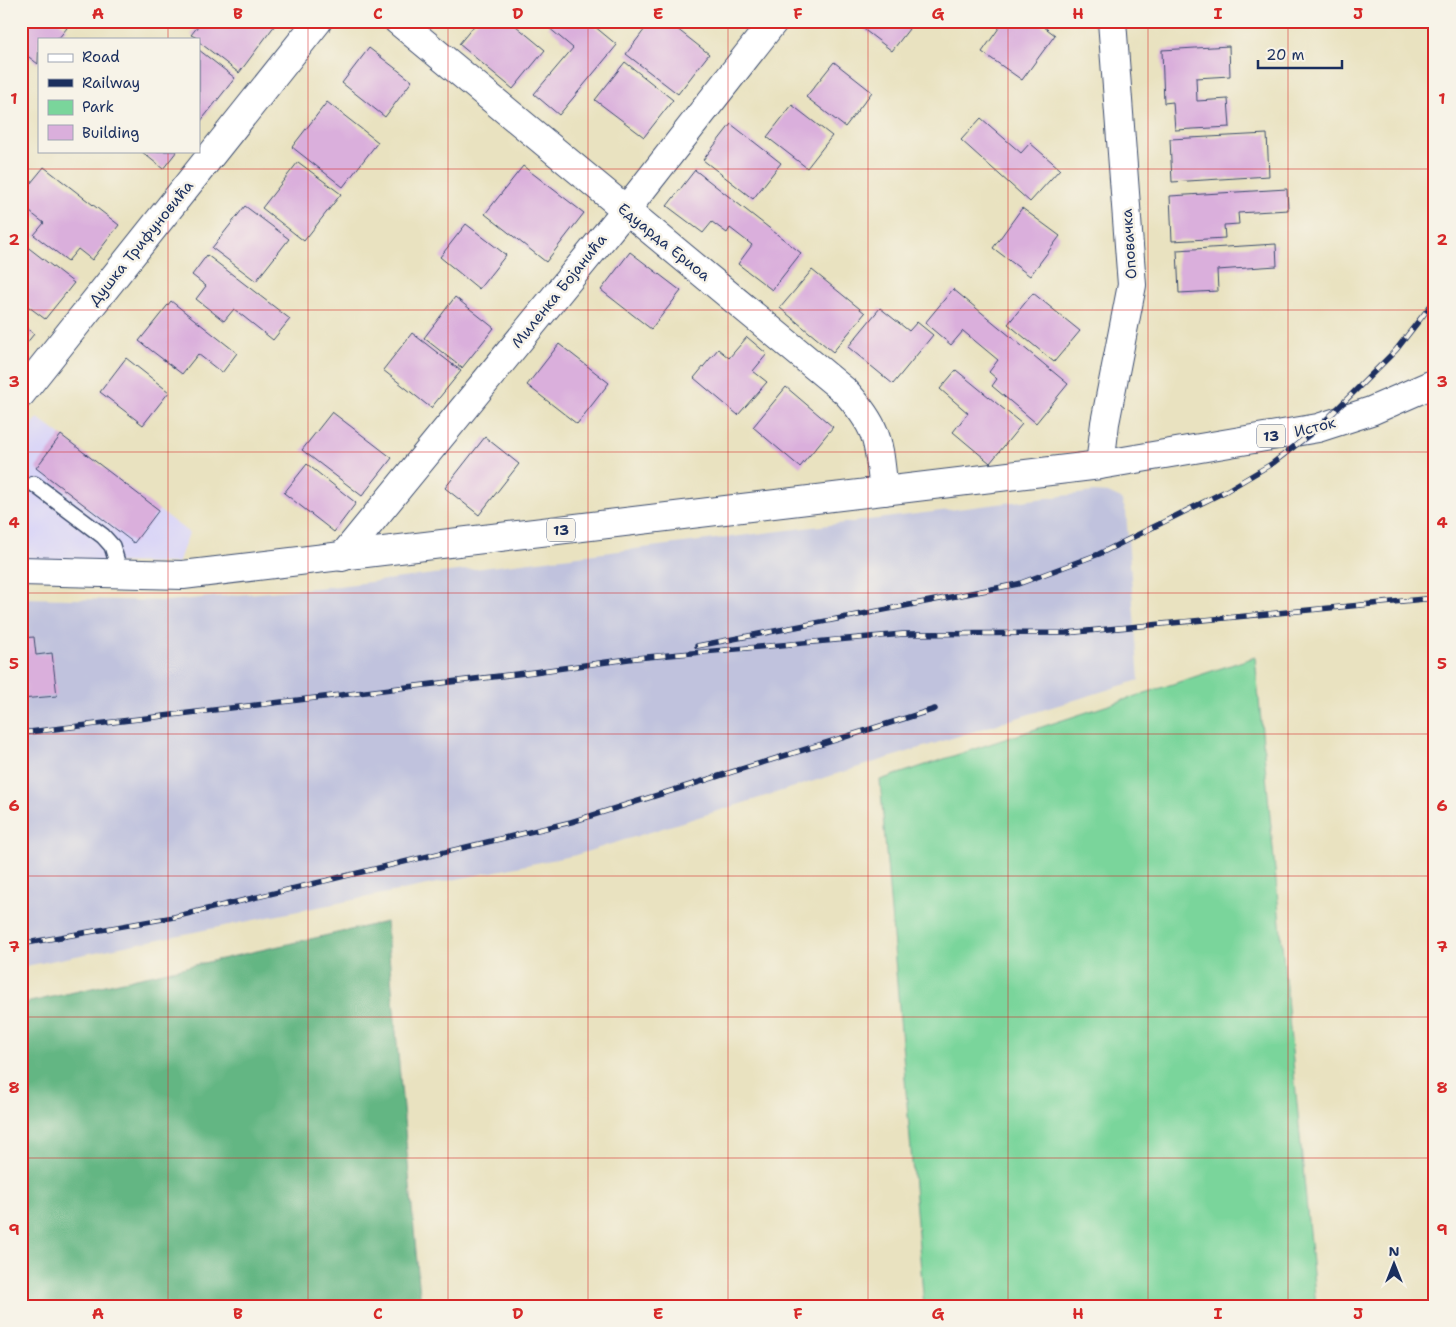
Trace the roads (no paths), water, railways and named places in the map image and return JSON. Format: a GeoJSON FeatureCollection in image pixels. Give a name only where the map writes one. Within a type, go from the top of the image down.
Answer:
{"type":"FeatureCollection","features":[{"type":"Feature","properties":{"kind":"street","name":"Душка Трифуновића"},"geometry":{"type":"LineString","coordinates":[[21,394],[318,21]]}},
{"type":"Feature","properties":{"kind":"street","name":"Едуарда Ериоа"},"geometry":{"type":"LineString","coordinates":[[398,21],[625,211],[846,392],[866,415],[878,438],[884,491]]}},
{"type":"Feature","properties":{"kind":"street","name":"Миленка Бојанића"},"geometry":{"type":"LineString","coordinates":[[342,557],[625,211],[774,21]]}},
{"type":"Feature","properties":{"kind":"street","name":"Оповачка"},"geometry":{"type":"LineString","coordinates":[[1100,465],[1105,423],[1132,285],[1112,21]]}},
{"type":"Feature","properties":{"kind":"street","name":"Исток"},"geometry":{"type":"LineString","coordinates":[[1100,465],[1318,428],[1371,411],[1435,383]]}},
{"type":"Feature","properties":{"kind":"street","name":"13"},"geometry":{"type":"LineString","coordinates":[[21,571],[121,575],[183,575],[1100,465]]}},
{"type":"Feature","properties":{"kind":"lane"},"geometry":{"type":"LineString","coordinates":[[34,484],[103,536],[112,546],[121,575]]}},
{"type":"Feature","properties":{"kind":"railway"},"geometry":{"type":"LineString","coordinates":[[697,646],[1018,584],[1099,554],[1226,491],[1273,463],[1318,428],[1396,350],[1435,300]]}},
{"type":"Feature","properties":{"kind":"railway"},"geometry":{"type":"LineString","coordinates":[[21,733],[534,672],[636,658],[903,634],[1066,633],[1435,598]]}},
{"type":"Feature","properties":{"kind":"railway"},"geometry":{"type":"LineString","coordinates":[[21,944],[174,917],[571,822],[935,709]]}}]}
